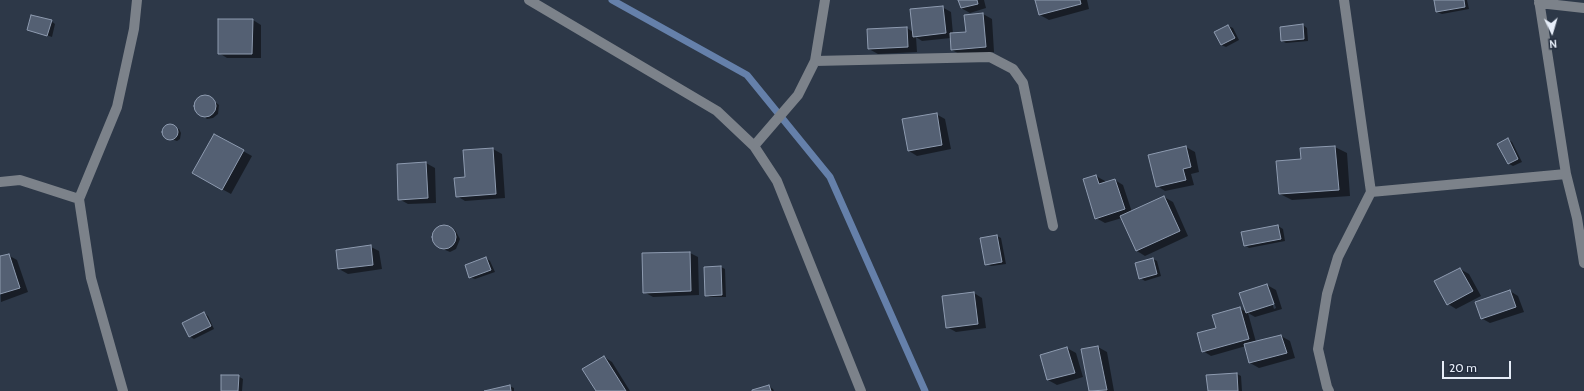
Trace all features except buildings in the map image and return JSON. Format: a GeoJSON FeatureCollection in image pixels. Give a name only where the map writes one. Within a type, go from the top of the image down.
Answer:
{"type":"FeatureCollection","features":[{"type":"Feature","properties":{"kind":"street"},"geometry":{"type":"LineString","coordinates":[[123,391],[91,278],[79,199],[118,106],[134,28],[137,0]]}},
{"type":"Feature","properties":{"kind":"street"},"geometry":{"type":"LineString","coordinates":[[529,0],[717,111],[754,146],[777,181],[861,391]]}},
{"type":"Feature","properties":{"kind":"street"},"geometry":{"type":"LineString","coordinates":[[754,146],[798,95],[815,61],[825,0]]}},
{"type":"Feature","properties":{"kind":"street"},"geometry":{"type":"LineString","coordinates":[[1329,391],[1318,349],[1327,294],[1338,257],[1371,192],[1344,0]]}},
{"type":"Feature","properties":{"kind":"street"},"geometry":{"type":"LineString","coordinates":[[1584,8],[1539,2],[1566,174],[1581,218],[1584,264]]}},
{"type":"Feature","properties":{"kind":"street"},"geometry":{"type":"LineString","coordinates":[[815,61],[990,57],[1013,69],[1023,83],[1053,226]]}},
{"type":"Feature","properties":{"kind":"street"},"geometry":{"type":"LineString","coordinates":[[1371,192],[1566,174]]}},
{"type":"Feature","properties":{"kind":"street"},"geometry":{"type":"LineString","coordinates":[[0,182],[20,180],[79,199]]}},
{"type":"Feature","properties":{"kind":"waterway"},"geometry":{"type":"LineString","coordinates":[[612,0],[747,75],[830,177],[925,391]]}}]}
